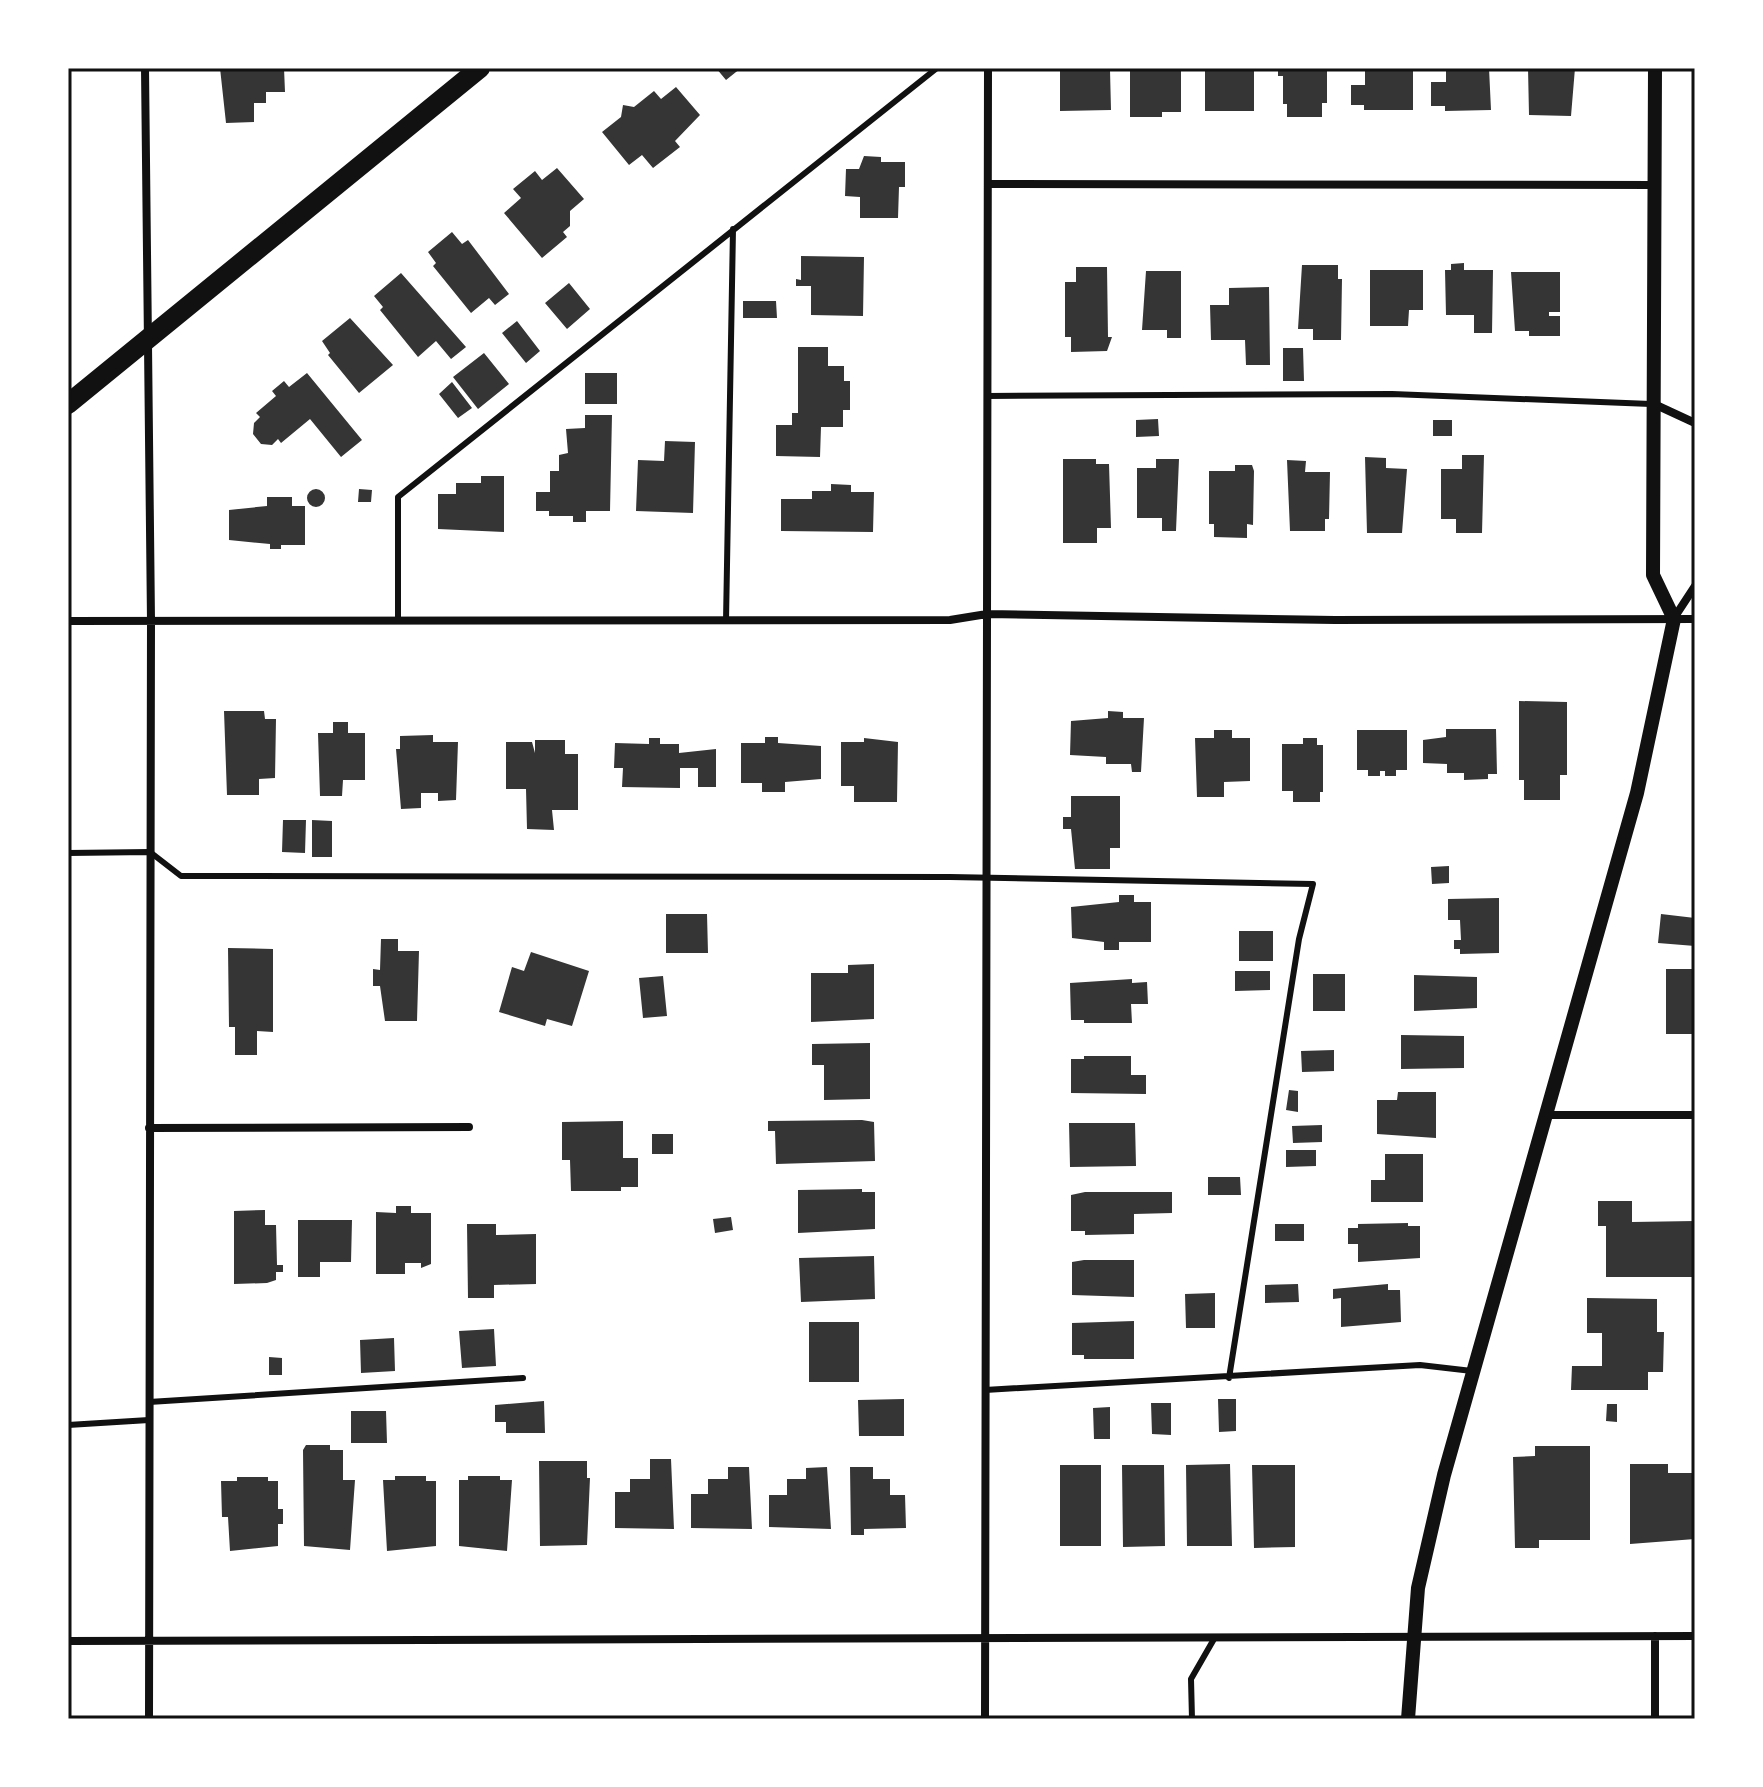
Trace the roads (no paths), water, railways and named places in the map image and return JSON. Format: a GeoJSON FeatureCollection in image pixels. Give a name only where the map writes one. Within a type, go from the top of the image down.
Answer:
{"type":"FeatureCollection","features":[{"type":"Feature","properties":{"kind":"main road"},"geometry":{"type":"LineString","coordinates":[[68,404],[480,68]]}},
{"type":"Feature","properties":{"kind":"street"},"geometry":{"type":"LineString","coordinates":[[145,68],[151,621],[149,1719]]}},
{"type":"Feature","properties":{"kind":"street"},"geometry":{"type":"LineString","coordinates":[[985,1719],[988,68]]}},
{"type":"Feature","properties":{"kind":"street"},"geometry":{"type":"LineString","coordinates":[[1655,68],[1653,575],[1674,619]]}},
{"type":"Feature","properties":{"kind":"street"},"geometry":{"type":"LineString","coordinates":[[988,184],[1655,185]]}},
{"type":"Feature","properties":{"kind":"street"},"geometry":{"type":"LineString","coordinates":[[1654,404],[1695,423]]}},
{"type":"Feature","properties":{"kind":"street"},"geometry":{"type":"LineString","coordinates":[[1408,1719],[1424,1557],[1473,1371],[1637,793],[1674,619],[1695,586]]}},
{"type":"Feature","properties":{"kind":"street"},"geometry":{"type":"LineString","coordinates":[[68,621],[950,620],[987,614],[1303,619],[1695,619]]}},
{"type":"Feature","properties":{"kind":"street"},"geometry":{"type":"LineString","coordinates":[[1546,1115],[1695,1115]]}},
{"type":"Feature","properties":{"kind":"street"},"geometry":{"type":"LineString","coordinates":[[149,1128],[469,1127]]}},
{"type":"Feature","properties":{"kind":"street"},"geometry":{"type":"LineString","coordinates":[[1655,1636],[1655,1719]]}},
{"type":"Feature","properties":{"kind":"street"},"geometry":{"type":"LineString","coordinates":[[68,1641],[1695,1636]]}},
{"type":"Feature","properties":{"kind":"lane"},"geometry":{"type":"LineString","coordinates":[[398,621],[398,497],[937,68]]}},
{"type":"Feature","properties":{"kind":"lane"},"geometry":{"type":"LineString","coordinates":[[726,621],[733,229]]}},
{"type":"Feature","properties":{"kind":"lane"},"geometry":{"type":"LineString","coordinates":[[987,396],[1392,394],[1654,404]]}},
{"type":"Feature","properties":{"kind":"lane"},"geometry":{"type":"LineString","coordinates":[[68,853],[150,852],[181,876],[987,878],[1313,884],[1299,939],[1229,1378]]}},
{"type":"Feature","properties":{"kind":"lane"},"geometry":{"type":"LineString","coordinates":[[985,1390],[1420,1365],[1473,1371]]}},
{"type":"Feature","properties":{"kind":"lane"},"geometry":{"type":"LineString","coordinates":[[149,1402],[523,1378]]}},
{"type":"Feature","properties":{"kind":"lane"},"geometry":{"type":"LineString","coordinates":[[68,1425],[149,1420]]}},
{"type":"Feature","properties":{"kind":"lane"},"geometry":{"type":"LineString","coordinates":[[1192,1719],[1191,1679],[1214,1639]]}}]}
